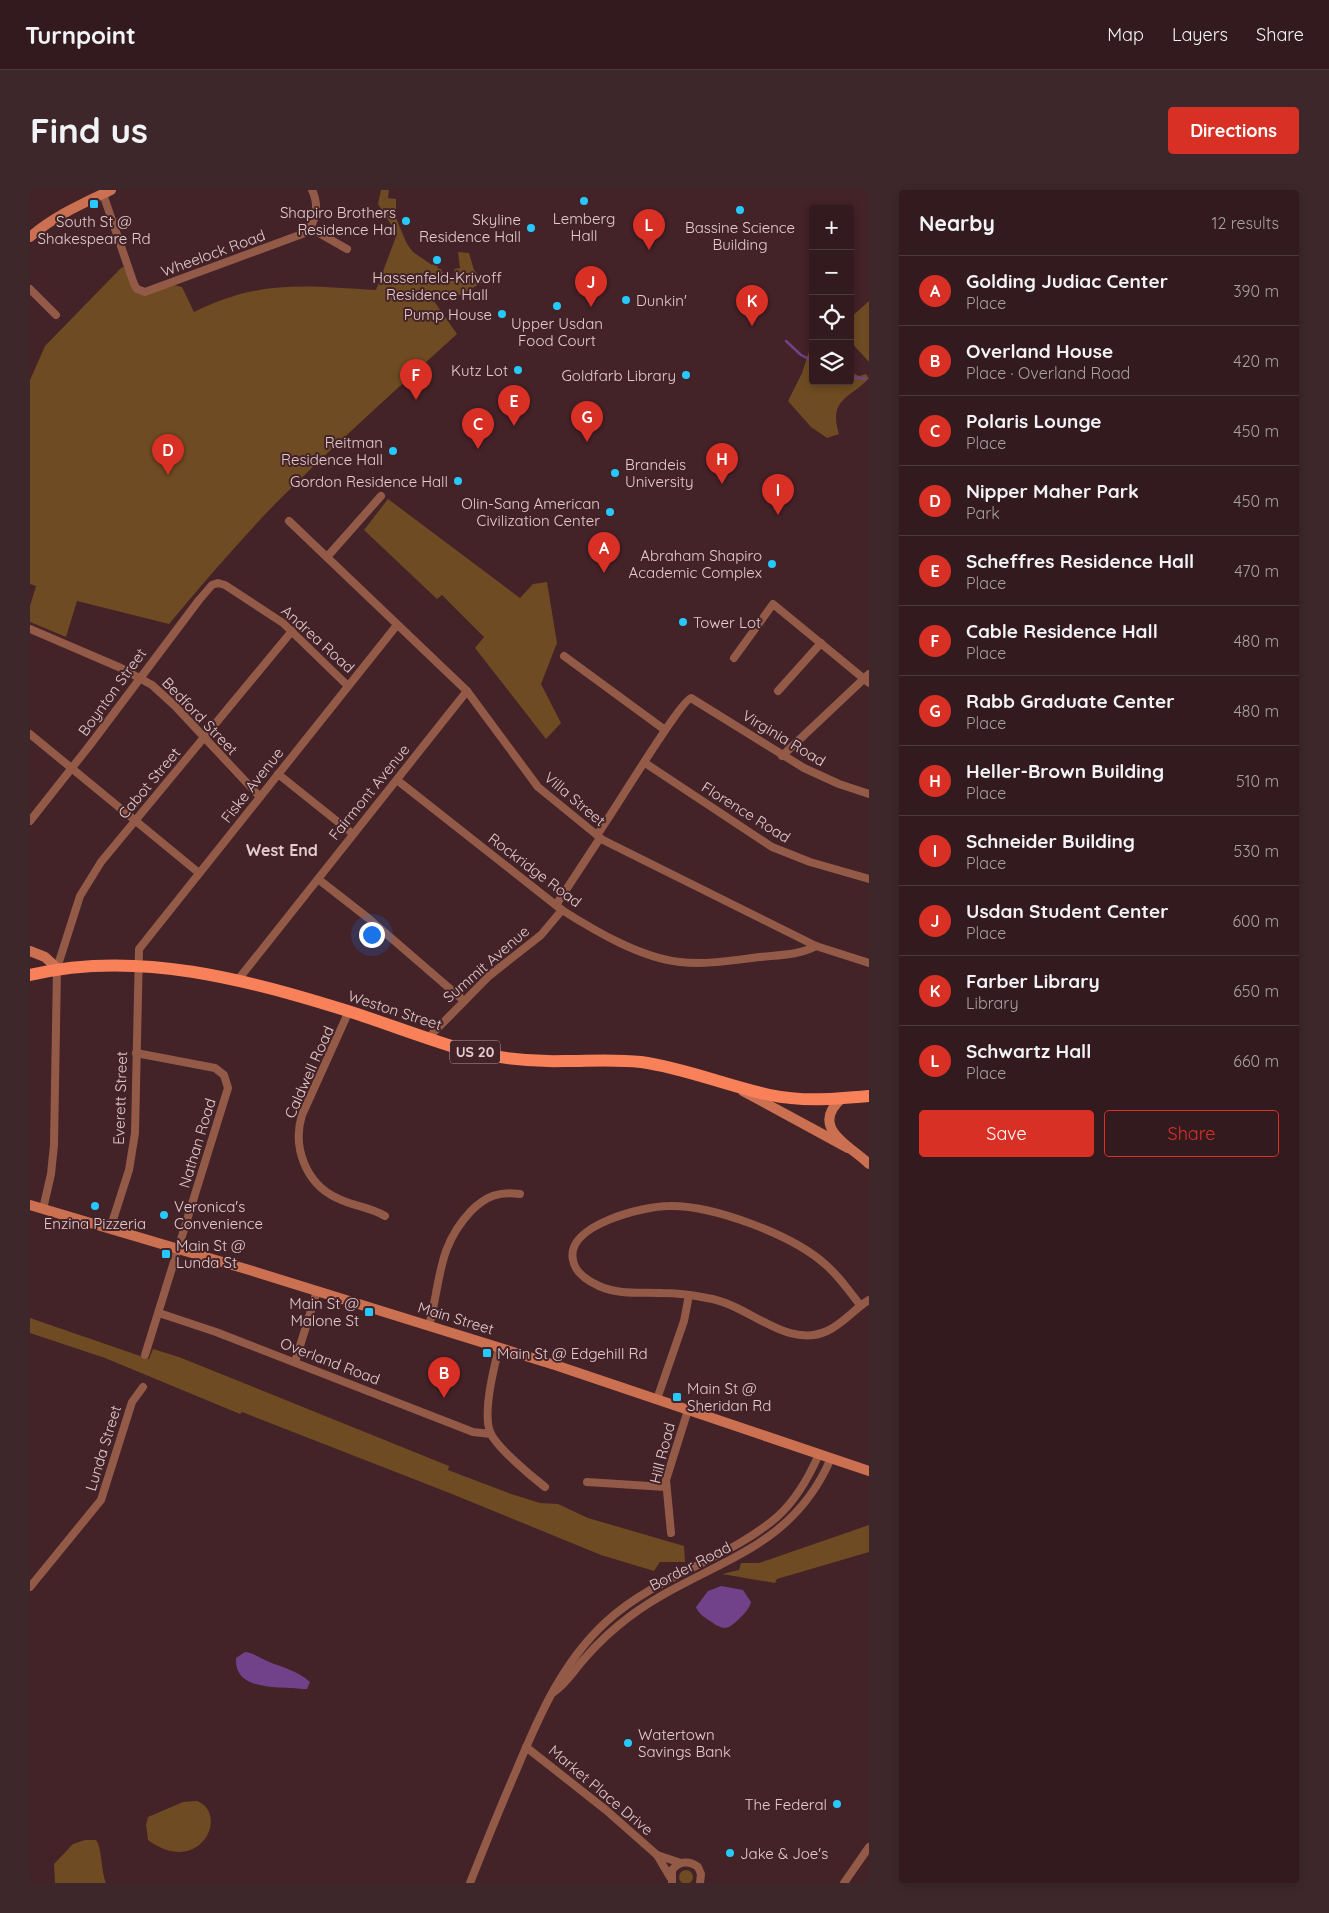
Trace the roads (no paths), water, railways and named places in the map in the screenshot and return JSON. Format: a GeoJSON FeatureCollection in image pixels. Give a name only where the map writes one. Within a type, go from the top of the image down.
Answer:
{"type":"FeatureCollection","features":[{"type":"Feature","properties":{"kind":"main road"},"geometry":{"type":"LineString","coordinates":[[30,237],[62,214],[107,192]]}},
{"type":"Feature","properties":{"kind":"main road"},"geometry":{"type":"LineString","coordinates":[[30,951],[45,957],[57,968]]}},
{"type":"Feature","properties":{"kind":"main road","name":"Weston Street"},"geometry":{"type":"LineString","coordinates":[[30,975],[57,968],[96,964],[137,965],[237,981],[349,1012],[466,1050],[507,1058],[548,1061],[634,1061],[667,1067],[784,1097],[842,1098],[869,1096]]}},
{"type":"Feature","properties":{"kind":"main road"},"geometry":{"type":"LineString","coordinates":[[721,1082],[848,1148]]}},
{"type":"Feature","properties":{"kind":"main road"},"geometry":{"type":"LineString","coordinates":[[842,1098],[832,1112],[831,1126],[837,1139],[866,1161]]}},
{"type":"Feature","properties":{"kind":"main road","name":"Main Street"},"geometry":{"type":"LineString","coordinates":[[30,1205],[430,1326],[657,1399],[869,1471]]}},
{"type":"Feature","properties":{"kind":"street"},"geometry":{"type":"LineString","coordinates":[[312,190],[316,210],[310,228],[347,249]]}},
{"type":"Feature","properties":{"kind":"street","name":"Wheelock Road"},"geometry":{"type":"LineString","coordinates":[[107,192],[134,284],[142,291],[157,289],[298,237],[310,228]]}},
{"type":"Feature","properties":{"kind":"street"},"geometry":{"type":"LineString","coordinates":[[30,289],[56,315]]}},
{"type":"Feature","properties":{"kind":"street"},"geometry":{"type":"LineString","coordinates":[[327,557],[381,496]]}},
{"type":"Feature","properties":{"kind":"street","name":"Villa Street"},"geometry":{"type":"LineString","coordinates":[[289,521],[397,625],[434,657],[467,692],[533,781],[598,836],[619,850],[816,946],[869,963]]}},
{"type":"Feature","properties":{"kind":"street","name":"Andrea Road"},"geometry":{"type":"LineString","coordinates":[[218,583],[225,585],[275,617],[348,686]]}},
{"type":"Feature","properties":{"kind":"street","name":"Boynton Street"},"geometry":{"type":"LineString","coordinates":[[31,818],[72,768],[199,600],[210,587],[218,583]]}},
{"type":"Feature","properties":{"kind":"street"},"geometry":{"type":"LineString","coordinates":[[734,658],[772,604],[867,679],[782,756]]}},
{"type":"Feature","properties":{"kind":"street","name":"Fiske Avenue"},"geometry":{"type":"LineString","coordinates":[[137,965],[140,947],[397,625]]}},
{"type":"Feature","properties":{"kind":"street","name":"Bedford Street"},"geometry":{"type":"LineString","coordinates":[[30,629],[140,677],[166,697],[260,798]]}},
{"type":"Feature","properties":{"kind":"street","name":"Cabot Street"},"geometry":{"type":"LineString","coordinates":[[43,1209],[51,1174],[54,1145],[57,968],[73,913],[84,886],[135,820],[292,632]]}},
{"type":"Feature","properties":{"kind":"street"},"geometry":{"type":"LineString","coordinates":[[778,690],[821,643]]}},
{"type":"Feature","properties":{"kind":"street"},"geometry":{"type":"LineString","coordinates":[[564,656],[665,730]]}},
{"type":"Feature","properties":{"kind":"street","name":"Fairmont Avenue"},"geometry":{"type":"LineString","coordinates":[[237,981],[467,692]]}},
{"type":"Feature","properties":{"kind":"street","name":"Summit Avenue"},"geometry":{"type":"LineString","coordinates":[[428,1038],[463,1000],[499,968],[541,935],[559,908],[598,836],[665,730],[689,698]]}},
{"type":"Feature","properties":{"kind":"street","name":"Virginia Road"},"geometry":{"type":"LineString","coordinates":[[689,698],[700,701],[782,756],[823,777],[869,794]]}},
{"type":"Feature","properties":{"kind":"street"},"geometry":{"type":"LineString","coordinates":[[30,734],[200,873]]}},
{"type":"Feature","properties":{"kind":"street","name":"Florence Road"},"geometry":{"type":"LineString","coordinates":[[645,763],[772,847],[810,862],[869,879]]}},
{"type":"Feature","properties":{"kind":"street"},"geometry":{"type":"LineString","coordinates":[[278,774],[353,834]]}},
{"type":"Feature","properties":{"kind":"street","name":"Rockridge Road"},"geometry":{"type":"LineString","coordinates":[[397,780],[559,908],[637,949],[673,961],[703,963],[799,953],[816,946]]}},
{"type":"Feature","properties":{"kind":"street"},"geometry":{"type":"LineString","coordinates":[[318,879],[368,918],[463,1000]]}},
{"type":"Feature","properties":{"kind":"street","name":"Everett Street"},"geometry":{"type":"LineString","coordinates":[[110,1229],[125,1183],[133,1147],[137,965]]}},
{"type":"Feature","properties":{"kind":"street","name":"Caldwell Road"},"geometry":{"type":"LineString","coordinates":[[349,1012],[301,1118],[298,1133],[300,1151],[310,1174],[331,1195],[385,1216]]}},
{"type":"Feature","properties":{"kind":"street","name":"Nathan Road"},"geometry":{"type":"LineString","coordinates":[[136,1053],[216,1068],[227,1081],[228,1091],[179,1249]]}},
{"type":"Feature","properties":{"kind":"street"},"geometry":{"type":"LineString","coordinates":[[430,1326],[442,1261],[447,1246],[458,1228],[488,1197],[502,1192],[520,1194]]}},
{"type":"Feature","properties":{"kind":"street"},"geometry":{"type":"LineString","coordinates":[[860,1306],[831,1270],[810,1252],[743,1221],[694,1208],[668,1206],[625,1213],[586,1232],[574,1246],[572,1258],[577,1270],[586,1278],[602,1287],[629,1293],[689,1295],[731,1304],[781,1331],[799,1336],[811,1336],[825,1332],[869,1300]]}},
{"type":"Feature","properties":{"kind":"street"},"geometry":{"type":"LineString","coordinates":[[145,1354],[179,1249]]}},
{"type":"Feature","properties":{"kind":"street"},"geometry":{"type":"LineString","coordinates":[[295,1362],[317,1291]]}},
{"type":"Feature","properties":{"kind":"street"},"geometry":{"type":"LineString","coordinates":[[657,1399],[684,1322],[689,1295]]}},
{"type":"Feature","properties":{"kind":"street","name":"Overland Road"},"geometry":{"type":"LineString","coordinates":[[159,1313],[211,1330],[473,1432],[491,1434]]}},
{"type":"Feature","properties":{"kind":"street"},"geometry":{"type":"LineString","coordinates":[[499,1348],[489,1409],[491,1434],[497,1442],[545,1487]]}},
{"type":"Feature","properties":{"kind":"street","name":"Lunda Street"},"geometry":{"type":"LineString","coordinates":[[30,1587],[102,1500],[132,1402],[143,1387]]}},
{"type":"Feature","properties":{"kind":"street","name":"Hill Road"},"geometry":{"type":"LineString","coordinates":[[671,1533],[665,1487],[668,1470],[688,1410]]}},
{"type":"Feature","properties":{"kind":"street","name":"Border Road"},"geometry":{"type":"LineString","coordinates":[[470,1883],[526,1747],[560,1676],[574,1656],[622,1608],[667,1579],[743,1541],[779,1516],[804,1484],[819,1454]]}},
{"type":"Feature","properties":{"kind":"street","name":"Border Road"},"geometry":{"type":"LineString","coordinates":[[554,1692],[564,1684],[602,1640],[639,1610],[664,1593],[739,1556],[778,1530],[808,1498],[831,1458]]}},
{"type":"Feature","properties":{"kind":"street"},"geometry":{"type":"LineString","coordinates":[[588,1482],[665,1487]]}},
{"type":"Feature","properties":{"kind":"street","name":"Market Place Drive"},"geometry":{"type":"LineString","coordinates":[[526,1747],[606,1810],[657,1855],[671,1880]]}},
{"type":"Feature","properties":{"kind":"street"},"geometry":{"type":"LineString","coordinates":[[844,1883],[869,1848]]}},
{"type":"Feature","properties":{"kind":"street","name":"Market Place Drive"},"geometry":{"type":"LineString","coordinates":[[657,1855],[681,1863],[689,1862],[698,1867],[701,1874],[700,1883]]}},
{"type":"Feature","properties":{"kind":"street"},"geometry":{"type":"LineString","coordinates":[[671,1880],[672,1870],[681,1863]]}},
{"type":"Feature","properties":{"kind":"waterway"},"geometry":{"type":"LineString","coordinates":[[786,341],[801,355],[809,359]]}},
{"type":"Feature","properties":{"kind":"waterway"},"geometry":{"type":"LineString","coordinates":[[854,378],[866,379]]}},
{"type":"Feature","properties":{"kind":"place","name":"Lemberg Hall"},"geometry":{"type":"Point","coordinates":[584,201]}},
{"type":"Feature","properties":{"kind":"place","name":"South St @ Shakespeare Rd"},"geometry":{"type":"Point","coordinates":[94,204]}},
{"type":"Feature","properties":{"kind":"place","name":"Bassine Science Building"},"geometry":{"type":"Point","coordinates":[740,210]}},
{"type":"Feature","properties":{"kind":"place","name":"Shapiro Brothers Residence Hal"},"geometry":{"type":"Point","coordinates":[406,221]}},
{"type":"Feature","properties":{"kind":"place","name":"Skyline Residence Hall"},"geometry":{"type":"Point","coordinates":[531,228]}},
{"type":"Feature","properties":{"kind":"place","name":"Schwartz Hall"},"geometry":{"type":"Point","coordinates":[649,250]}},
{"type":"Feature","properties":{"kind":"place","name":"Hassenfeld-Krivoff Residence Hall"},"geometry":{"type":"Point","coordinates":[437,260]}},
{"type":"Feature","properties":{"kind":"place","name":"Dunkin'"},"geometry":{"type":"Point","coordinates":[626,300]}},
{"type":"Feature","properties":{"kind":"place","name":"Upper Usdan Food Court"},"geometry":{"type":"Point","coordinates":[557,306]}},
{"type":"Feature","properties":{"kind":"place","name":"Usdan Student Center"},"geometry":{"type":"Point","coordinates":[591,307]}},
{"type":"Feature","properties":{"kind":"place","name":"Pump House"},"geometry":{"type":"Point","coordinates":[502,314]}},
{"type":"Feature","properties":{"kind":"place","name":"Farber Library"},"geometry":{"type":"Point","coordinates":[752,326]}},
{"type":"Feature","properties":{"kind":"place","name":"Kutz Lot"},"geometry":{"type":"Point","coordinates":[518,370]}},
{"type":"Feature","properties":{"kind":"place","name":"Goldfarb Library"},"geometry":{"type":"Point","coordinates":[686,375]}},
{"type":"Feature","properties":{"kind":"place","name":"Cable Residence Hall"},"geometry":{"type":"Point","coordinates":[416,400]}},
{"type":"Feature","properties":{"kind":"place","name":"Scheffres Residence Hall"},"geometry":{"type":"Point","coordinates":[514,426]}},
{"type":"Feature","properties":{"kind":"place","name":"Rabb Graduate Center"},"geometry":{"type":"Point","coordinates":[587,442]}},
{"type":"Feature","properties":{"kind":"place","name":"Polaris Lounge"},"geometry":{"type":"Point","coordinates":[478,449]}},
{"type":"Feature","properties":{"kind":"place","name":"Reitman Residence Hall"},"geometry":{"type":"Point","coordinates":[393,451]}},
{"type":"Feature","properties":{"kind":"place","name":"Brandeis University"},"geometry":{"type":"Point","coordinates":[615,473]}},
{"type":"Feature","properties":{"kind":"place","name":"Nipper Maher Park"},"geometry":{"type":"Point","coordinates":[168,475]}},
{"type":"Feature","properties":{"kind":"place","name":"Gordon Residence Hall"},"geometry":{"type":"Point","coordinates":[458,481]}},
{"type":"Feature","properties":{"kind":"place","name":"Heller-Brown Building"},"geometry":{"type":"Point","coordinates":[722,484]}},
{"type":"Feature","properties":{"kind":"place","name":"Olin-Sang American Civilization Center"},"geometry":{"type":"Point","coordinates":[610,512]}},
{"type":"Feature","properties":{"kind":"place","name":"Schneider Building"},"geometry":{"type":"Point","coordinates":[778,515]}},
{"type":"Feature","properties":{"kind":"place","name":"Abraham Shapiro Academic Complex"},"geometry":{"type":"Point","coordinates":[772,564]}},
{"type":"Feature","properties":{"kind":"place","name":"Golding Judiac Center"},"geometry":{"type":"Point","coordinates":[604,573]}},
{"type":"Feature","properties":{"kind":"place","name":"Tower Lot"},"geometry":{"type":"Point","coordinates":[683,622]}},
{"type":"Feature","properties":{"kind":"place","name":"Enzina Pizzeria"},"geometry":{"type":"Point","coordinates":[95,1206]}},
{"type":"Feature","properties":{"kind":"place","name":"Veronica's Convenience"},"geometry":{"type":"Point","coordinates":[164,1215]}},
{"type":"Feature","properties":{"kind":"place","name":"Main St @ Lunda St"},"geometry":{"type":"Point","coordinates":[166,1254]}},
{"type":"Feature","properties":{"kind":"place","name":"Main St @ Malone St"},"geometry":{"type":"Point","coordinates":[369,1312]}},
{"type":"Feature","properties":{"kind":"place","name":"Main St @ Edgehill Rd"},"geometry":{"type":"Point","coordinates":[487,1353]}},
{"type":"Feature","properties":{"kind":"place","name":"Main St @ Sheridan Rd"},"geometry":{"type":"Point","coordinates":[677,1397]}},
{"type":"Feature","properties":{"kind":"place","name":"Overland House"},"geometry":{"type":"Point","coordinates":[444,1398]}},
{"type":"Feature","properties":{"kind":"place","name":"Watertown Savings Bank"},"geometry":{"type":"Point","coordinates":[628,1743]}},
{"type":"Feature","properties":{"kind":"place","name":"The Federal"},"geometry":{"type":"Point","coordinates":[837,1804]}},
{"type":"Feature","properties":{"kind":"place","name":"Jake & Joe's"},"geometry":{"type":"Point","coordinates":[730,1853]}},
{"type":"Feature","properties":{"kind":"district","name":"West End"},"geometry":{"type":"Point","coordinates":[282,850]}}]}
